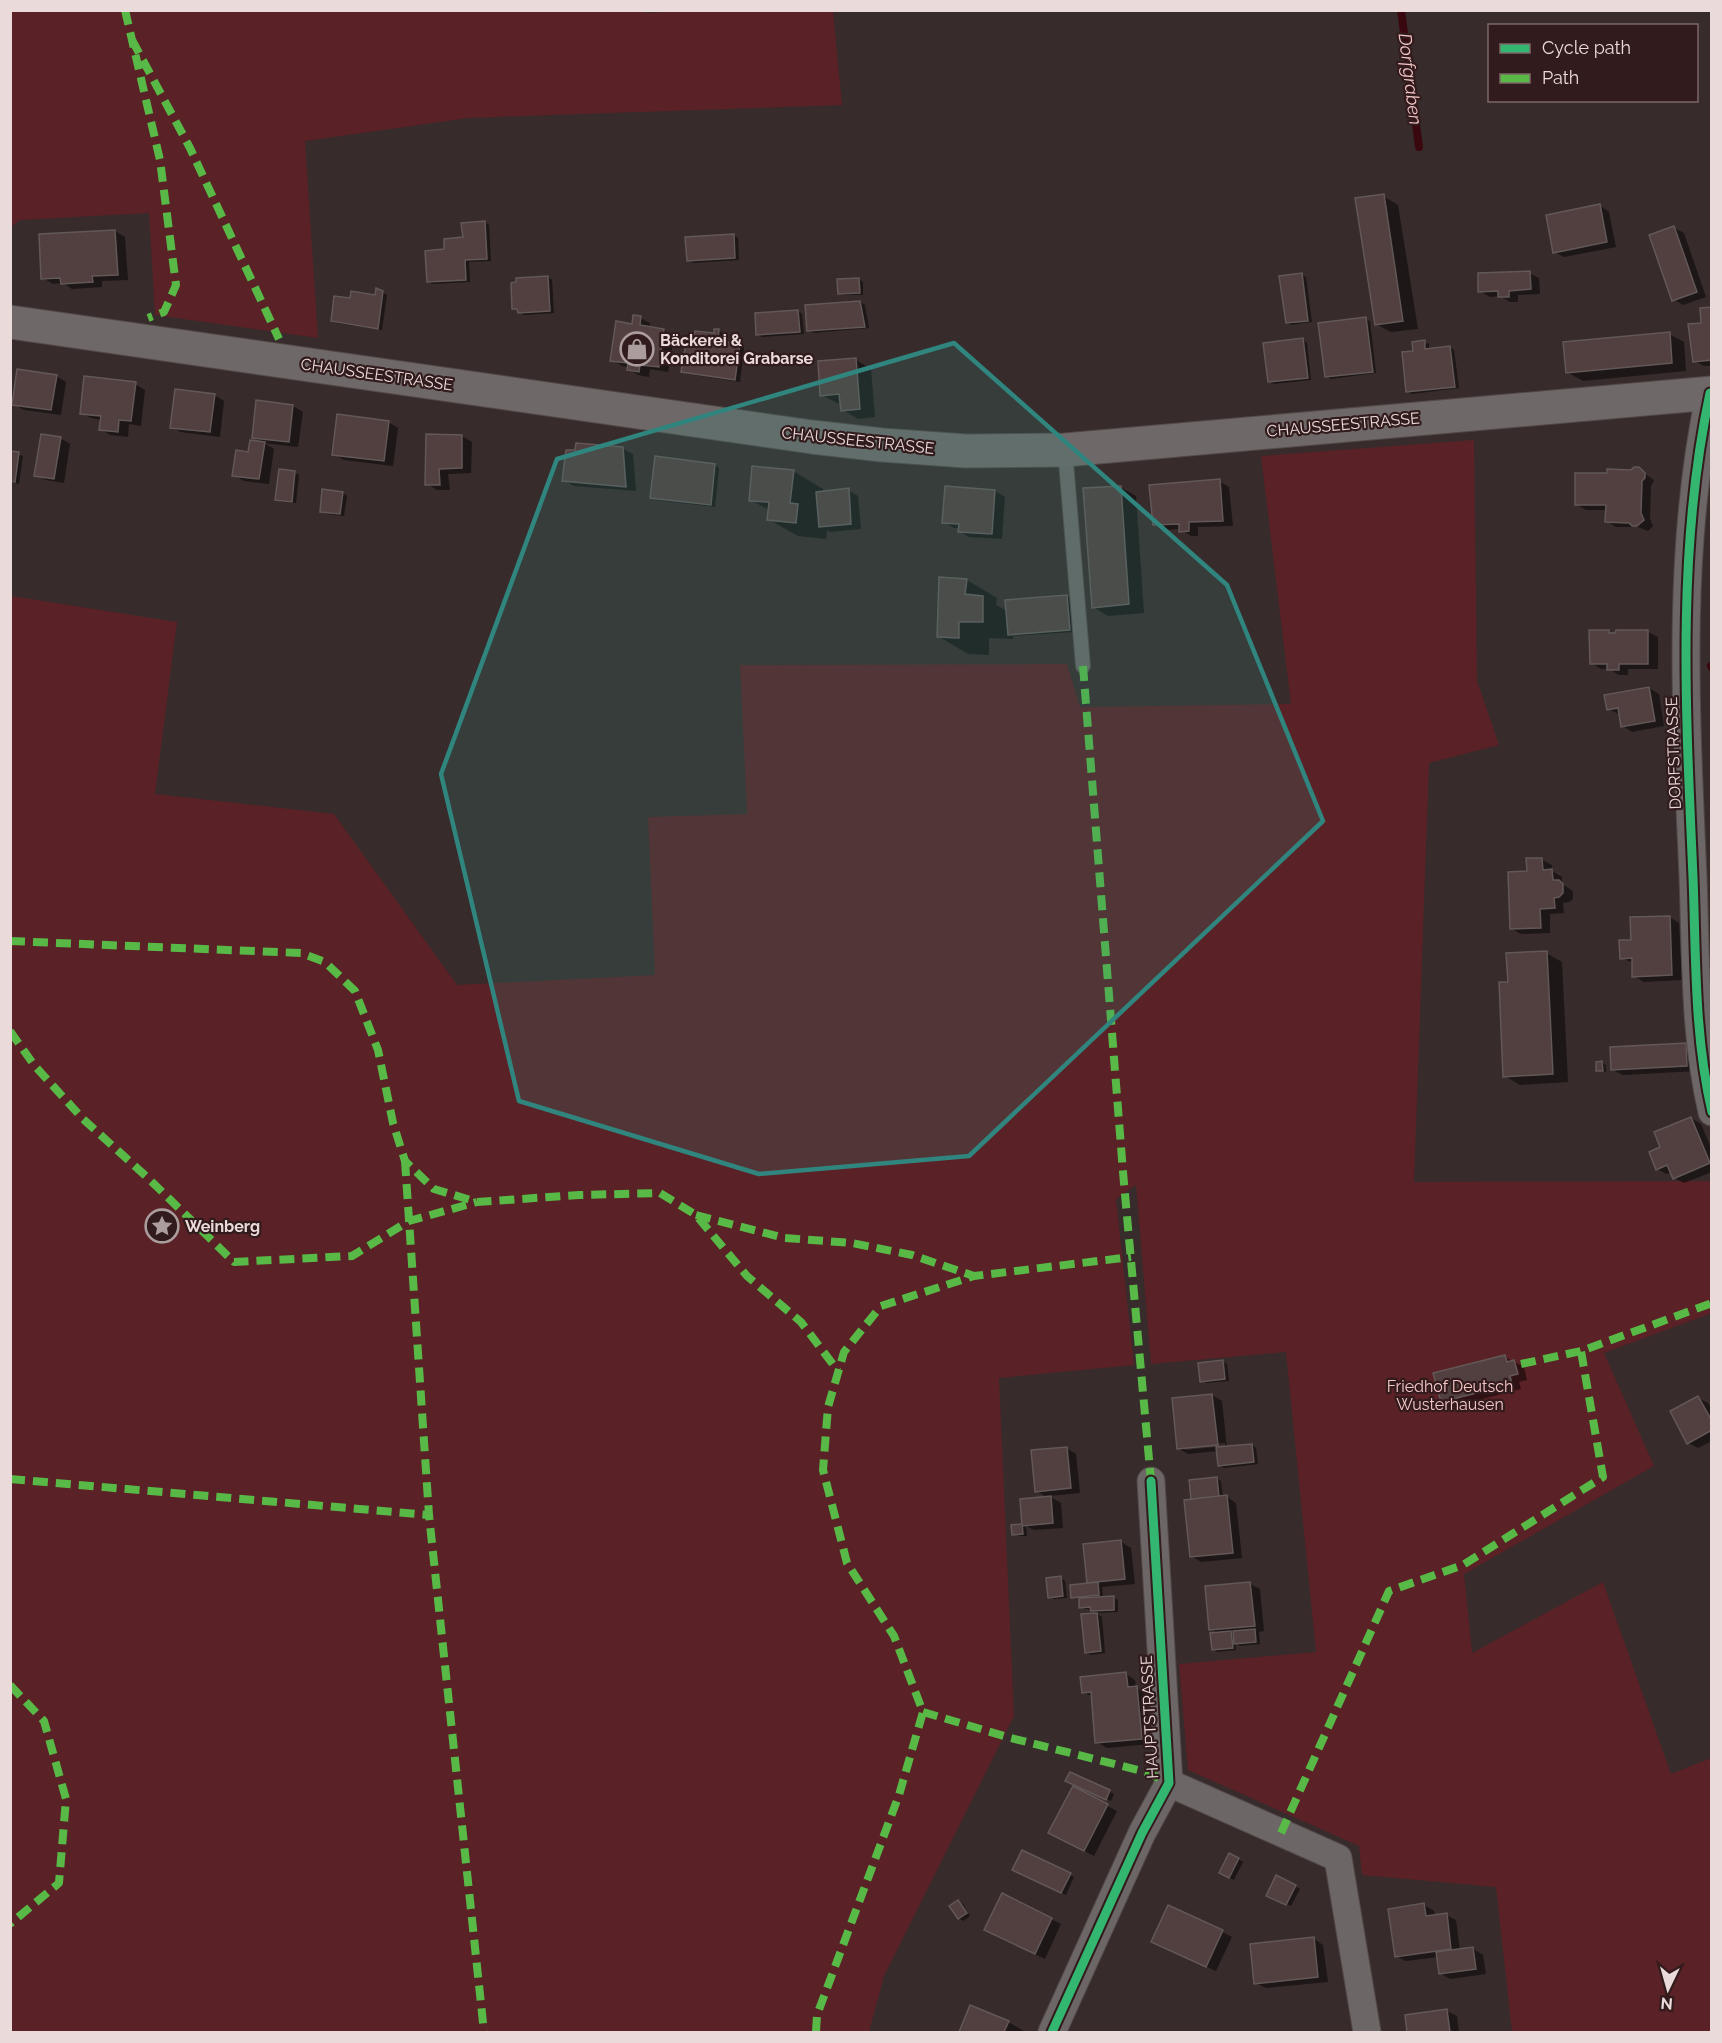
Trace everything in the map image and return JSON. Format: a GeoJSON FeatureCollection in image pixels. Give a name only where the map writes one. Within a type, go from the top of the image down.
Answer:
{"type":"FeatureCollection","features":[{"type":"Feature","properties":{"kind":"main road","name":"CHAUSSEESTRASSE"},"geometry":{"type":"LineString","coordinates":[[10,322],[812,437],[966,451],[1065,450],[1711,394]]}},
{"type":"Feature","properties":{"kind":"street","name":"DORFSTRASSE"},"geometry":{"type":"LineString","coordinates":[[1711,394],[1694,476],[1685,678],[1699,1019],[1703,1077],[1712,1112]]}},
{"type":"Feature","properties":{"kind":"street","name":"HAUPTSTRASSE"},"geometry":{"type":"LineString","coordinates":[[1052,2032],[1142,1833],[1169,1783],[1151,1481]]}},
{"type":"Feature","properties":{"kind":"street"},"geometry":{"type":"LineString","coordinates":[[1169,1783],[1338,1858],[1367,2032]]}},
{"type":"Feature","properties":{"kind":"lane"},"geometry":{"type":"LineString","coordinates":[[1065,450],[1083,666]]}},
{"type":"Feature","properties":{"kind":"highlighted area"},"geometry":{"type":"Polygon","coordinates":[[[954,343],[1227,585],[1323,821],[969,1156],[759,1174],[519,1101],[441,774],[557,459],[954,343]]]}},
{"type":"Feature","properties":{"kind":"green space"},"geometry":{"type":"Polygon","coordinates":[[[645,10],[646,13],[701,10],[833,11],[842,105],[468,118],[305,141],[318,338],[155,315],[149,213],[20,220],[11,227],[11,11],[645,10]]]}},
{"type":"Feature","properties":{"kind":"green space","name":"Friedhof Deutsch Wusterhausen"},"geometry":{"type":"Polygon","coordinates":[[[1474,440],[1477,681],[1499,745],[1429,763],[1414,1182],[1711,1181],[1712,1313],[1604,1353],[1654,1466],[1464,1574],[1472,1653],[1603,1582],[1671,1774],[1711,1758],[1711,2032],[1512,2032],[1496,1887],[1362,1875],[1359,1846],[1188,1770],[1179,1664],[1316,1652],[1286,1352],[1151,1364],[1136,1185],[1116,1199],[1134,1365],[999,1378],[1014,1716],[884,1976],[869,2032],[11,2032],[11,596],[177,622],[155,794],[334,814],[457,985],[655,975],[648,817],[747,814],[740,665],[1067,664],[1080,707],[1291,704],[1261,456],[1474,440]]]}},
{"type":"Feature","properties":{"kind":"building"},"geometry":{"type":"Polygon","coordinates":[[[1384,194],[1403,321],[1375,325],[1355,198],[1384,194]]]}},
{"type":"Feature","properties":{"kind":"building"},"geometry":{"type":"Polygon","coordinates":[[[1600,204],[1607,242],[1553,253],[1546,215],[1600,204]]]}},
{"type":"Feature","properties":{"kind":"building"},"geometry":{"type":"Polygon","coordinates":[[[485,221],[487,259],[465,260],[466,280],[427,282],[425,251],[444,249],[444,239],[463,237],[461,223],[485,221]]]}},
{"type":"Feature","properties":{"kind":"building"},"geometry":{"type":"Polygon","coordinates":[[[1674,226],[1697,292],[1672,301],[1649,235],[1674,226]]]}},
{"type":"Feature","properties":{"kind":"building"},"geometry":{"type":"Polygon","coordinates":[[[115,230],[118,275],[92,276],[93,282],[61,284],[60,278],[41,279],[39,234],[115,230]]]}},
{"type":"Feature","properties":{"kind":"building"},"geometry":{"type":"Polygon","coordinates":[[[734,234],[735,258],[687,261],[685,237],[734,234]]]}},
{"type":"Feature","properties":{"kind":"building"},"geometry":{"type":"Polygon","coordinates":[[[1530,271],[1531,289],[1509,291],[1509,297],[1498,297],[1498,291],[1478,292],[1478,273],[1530,271]]]}},
{"type":"Feature","properties":{"kind":"building"},"geometry":{"type":"Polygon","coordinates":[[[1302,273],[1308,321],[1286,323],[1279,276],[1302,273]]]}},
{"type":"Feature","properties":{"kind":"building"},"geometry":{"type":"Polygon","coordinates":[[[548,276],[550,311],[518,313],[517,309],[512,309],[511,283],[516,282],[516,278],[548,276]]]}},
{"type":"Feature","properties":{"kind":"building"},"geometry":{"type":"Polygon","coordinates":[[[859,278],[860,293],[838,294],[837,279],[859,278]]]}},
{"type":"Feature","properties":{"kind":"building"},"geometry":{"type":"Polygon","coordinates":[[[376,288],[383,291],[378,329],[331,321],[334,296],[350,298],[351,291],[375,295],[376,288]]]}},
{"type":"Feature","properties":{"kind":"building"},"geometry":{"type":"Polygon","coordinates":[[[860,301],[865,327],[807,331],[805,305],[860,301]]]}},
{"type":"Feature","properties":{"kind":"building"},"geometry":{"type":"Polygon","coordinates":[[[1712,307],[1712,360],[1693,362],[1688,324],[1701,323],[1700,308],[1712,307]]]}},
{"type":"Feature","properties":{"kind":"building"},"geometry":{"type":"Polygon","coordinates":[[[798,310],[800,332],[756,335],[755,313],[798,310]]]}},
{"type":"Feature","properties":{"kind":"building"},"geometry":{"type":"Polygon","coordinates":[[[633,315],[641,316],[640,325],[664,329],[659,367],[640,365],[639,372],[627,370],[628,363],[610,361],[616,321],[632,324],[633,315]]]}},
{"type":"Feature","properties":{"kind":"building"},"geometry":{"type":"Polygon","coordinates":[[[1366,317],[1373,372],[1325,377],[1318,323],[1366,317]]]}},
{"type":"Feature","properties":{"kind":"building"},"geometry":{"type":"Polygon","coordinates":[[[714,329],[719,329],[718,341],[740,344],[735,380],[681,372],[687,337],[694,337],[695,331],[714,333],[714,329]]]}},
{"type":"Feature","properties":{"kind":"building"},"geometry":{"type":"Polygon","coordinates":[[[1670,332],[1672,363],[1566,373],[1563,342],[1670,332]]]}},
{"type":"Feature","properties":{"kind":"building"},"geometry":{"type":"Polygon","coordinates":[[[1303,338],[1308,378],[1268,382],[1263,343],[1303,338]]]}},
{"type":"Feature","properties":{"kind":"building"},"geometry":{"type":"Polygon","coordinates":[[[1425,340],[1425,349],[1450,346],[1455,387],[1406,392],[1402,352],[1413,351],[1412,342],[1425,340]]]}},
{"type":"Feature","properties":{"kind":"building"},"geometry":{"type":"Polygon","coordinates":[[[856,358],[860,409],[841,411],[839,394],[820,396],[818,361],[856,358]]]}},
{"type":"Feature","properties":{"kind":"building"},"geometry":{"type":"Polygon","coordinates":[[[17,369],[57,375],[51,410],[12,405],[17,369]]]}},
{"type":"Feature","properties":{"kind":"building"},"geometry":{"type":"Polygon","coordinates":[[[84,376],[136,382],[131,421],[119,420],[118,432],[99,430],[101,416],[80,414],[84,376]]]}},
{"type":"Feature","properties":{"kind":"building"},"geometry":{"type":"Polygon","coordinates":[[[175,389],[215,394],[210,432],[170,428],[175,389]]]}},
{"type":"Feature","properties":{"kind":"building"},"geometry":{"type":"Polygon","coordinates":[[[256,400],[293,405],[289,442],[252,438],[256,400]]]}},
{"type":"Feature","properties":{"kind":"building"},"geometry":{"type":"Polygon","coordinates":[[[337,414],[389,421],[384,461],[332,455],[337,414]]]}},
{"type":"Feature","properties":{"kind":"building"},"geometry":{"type":"Polygon","coordinates":[[[41,434],[61,437],[54,479],[34,476],[41,434]]]}},
{"type":"Feature","properties":{"kind":"building"},"geometry":{"type":"Polygon","coordinates":[[[426,434],[462,435],[462,468],[439,469],[440,485],[425,485],[426,434]]]}},
{"type":"Feature","properties":{"kind":"building"},"geometry":{"type":"Polygon","coordinates":[[[250,440],[265,442],[259,479],[232,476],[236,450],[248,452],[250,440]]]}},
{"type":"Feature","properties":{"kind":"building"},"geometry":{"type":"Polygon","coordinates":[[[576,443],[623,447],[626,487],[562,481],[566,450],[575,450],[576,443]]]}},
{"type":"Feature","properties":{"kind":"building"},"geometry":{"type":"Polygon","coordinates":[[[10,451],[19,452],[15,482],[10,481],[10,451]]]}},
{"type":"Feature","properties":{"kind":"building"},"geometry":{"type":"Polygon","coordinates":[[[655,456],[715,464],[711,505],[650,498],[655,456]]]}},
{"type":"Feature","properties":{"kind":"building"},"geometry":{"type":"Polygon","coordinates":[[[752,466],[794,470],[790,503],[798,504],[796,523],[767,520],[769,502],[749,501],[752,466]]]}},
{"type":"Feature","properties":{"kind":"building"},"geometry":{"type":"Polygon","coordinates":[[[1639,467],[1645,473],[1642,481],[1641,513],[1644,520],[1637,526],[1629,523],[1605,522],[1606,505],[1575,505],[1575,473],[1607,473],[1607,469],[1631,470],[1639,467]]]}},
{"type":"Feature","properties":{"kind":"building"},"geometry":{"type":"Polygon","coordinates":[[[279,469],[295,471],[292,502],[275,500],[279,469]]]}},
{"type":"Feature","properties":{"kind":"building"},"geometry":{"type":"Polygon","coordinates":[[[1220,479],[1223,521],[1189,522],[1189,531],[1179,532],[1179,524],[1153,525],[1149,485],[1220,479]]]}},
{"type":"Feature","properties":{"kind":"building"},"geometry":{"type":"Polygon","coordinates":[[[945,486],[995,490],[992,534],[958,532],[959,524],[942,523],[945,486]]]}},
{"type":"Feature","properties":{"kind":"building"},"geometry":{"type":"Polygon","coordinates":[[[1121,486],[1129,604],[1092,608],[1083,488],[1121,486]]]}},
{"type":"Feature","properties":{"kind":"building"},"geometry":{"type":"Polygon","coordinates":[[[849,488],[851,524],[819,527],[816,492],[849,488]]]}},
{"type":"Feature","properties":{"kind":"building"},"geometry":{"type":"Polygon","coordinates":[[[322,489],[343,492],[340,514],[320,512],[322,489]]]}},
{"type":"Feature","properties":{"kind":"building"},"geometry":{"type":"Polygon","coordinates":[[[939,577],[967,579],[965,594],[983,596],[983,622],[959,622],[959,638],[937,637],[939,577]]]}},
{"type":"Feature","properties":{"kind":"building"},"geometry":{"type":"Polygon","coordinates":[[[1067,595],[1070,630],[1008,635],[1005,600],[1067,595]]]}},
{"type":"Feature","properties":{"kind":"building"},"geometry":{"type":"Polygon","coordinates":[[[1589,630],[1609,630],[1609,633],[1615,633],[1616,630],[1648,630],[1648,664],[1619,664],[1619,670],[1607,670],[1607,664],[1590,664],[1589,630]]]}},
{"type":"Feature","properties":{"kind":"building"},"geometry":{"type":"Polygon","coordinates":[[[1649,687],[1655,721],[1621,727],[1618,708],[1607,710],[1604,695],[1649,687]]]}},
{"type":"Feature","properties":{"kind":"building"},"geometry":{"type":"Polygon","coordinates":[[[1526,858],[1542,858],[1543,870],[1552,869],[1553,880],[1559,880],[1563,884],[1563,893],[1554,898],[1555,908],[1540,909],[1541,928],[1510,929],[1508,872],[1527,871],[1526,858]]]}},
{"type":"Feature","properties":{"kind":"building"},"geometry":{"type":"Polygon","coordinates":[[[1670,916],[1672,975],[1632,977],[1632,958],[1620,959],[1619,940],[1631,940],[1630,917],[1670,916]]]}},
{"type":"Feature","properties":{"kind":"building"},"geometry":{"type":"Polygon","coordinates":[[[1547,951],[1553,1074],[1503,1077],[1499,982],[1508,982],[1506,953],[1547,951]]]}},
{"type":"Feature","properties":{"kind":"building"},"geometry":{"type":"Polygon","coordinates":[[[1686,1043],[1687,1066],[1611,1070],[1610,1047],[1686,1043]]]}},
{"type":"Feature","properties":{"kind":"building"},"geometry":{"type":"Polygon","coordinates":[[[1602,1061],[1603,1071],[1596,1071],[1596,1062],[1602,1061]]]}},
{"type":"Feature","properties":{"kind":"building"},"geometry":{"type":"Polygon","coordinates":[[[1691,1117],[1710,1163],[1673,1179],[1667,1165],[1656,1170],[1649,1152],[1660,1147],[1654,1132],[1691,1117]]]}},
{"type":"Feature","properties":{"kind":"building"},"geometry":{"type":"Polygon","coordinates":[[[1505,1355],[1507,1362],[1514,1360],[1518,1374],[1510,1376],[1512,1384],[1441,1402],[1433,1373],[1505,1355]]]}},
{"type":"Feature","properties":{"kind":"building"},"geometry":{"type":"Polygon","coordinates":[[[1223,1360],[1225,1379],[1200,1382],[1198,1363],[1223,1360]]]}},
{"type":"Feature","properties":{"kind":"building"},"geometry":{"type":"Polygon","coordinates":[[[1212,1394],[1218,1445],[1177,1449],[1172,1398],[1212,1394]]]}},
{"type":"Feature","properties":{"kind":"building"},"geometry":{"type":"Polygon","coordinates":[[[1698,1396],[1712,1421],[1712,1430],[1687,1444],[1670,1411],[1698,1396]]]}},
{"type":"Feature","properties":{"kind":"building"},"geometry":{"type":"Polygon","coordinates":[[[1252,1444],[1254,1462],[1218,1466],[1216,1447],[1252,1444]]]}},
{"type":"Feature","properties":{"kind":"building"},"geometry":{"type":"Polygon","coordinates":[[[1067,1447],[1071,1488],[1035,1492],[1031,1450],[1067,1447]]]}},
{"type":"Feature","properties":{"kind":"building"},"geometry":{"type":"Polygon","coordinates":[[[1217,1477],[1219,1497],[1191,1499],[1189,1480],[1217,1477]]]}},
{"type":"Feature","properties":{"kind":"building"},"geometry":{"type":"Polygon","coordinates":[[[1227,1495],[1233,1553],[1190,1557],[1184,1500],[1227,1495]]]}},
{"type":"Feature","properties":{"kind":"building"},"geometry":{"type":"Polygon","coordinates":[[[1051,1496],[1053,1523],[1022,1526],[1020,1499],[1051,1496]]]}},
{"type":"Feature","properties":{"kind":"building"},"geometry":{"type":"Polygon","coordinates":[[[1022,1524],[1023,1534],[1012,1535],[1011,1525],[1022,1524]]]}},
{"type":"Feature","properties":{"kind":"building"},"geometry":{"type":"Polygon","coordinates":[[[1121,1540],[1125,1579],[1087,1583],[1083,1544],[1121,1540]]]}},
{"type":"Feature","properties":{"kind":"building"},"geometry":{"type":"Polygon","coordinates":[[[1061,1576],[1063,1596],[1048,1598],[1046,1578],[1061,1576]]]}},
{"type":"Feature","properties":{"kind":"building"},"geometry":{"type":"Polygon","coordinates":[[[1098,1582],[1099,1595],[1071,1598],[1070,1585],[1098,1582]]]}},
{"type":"Feature","properties":{"kind":"building"},"geometry":{"type":"Polygon","coordinates":[[[1250,1582],[1255,1626],[1209,1630],[1205,1586],[1250,1582]]]}},
{"type":"Feature","properties":{"kind":"building"},"geometry":{"type":"Polygon","coordinates":[[[1114,1596],[1114,1610],[1091,1611],[1090,1607],[1079,1608],[1079,1598],[1114,1596]]]}},
{"type":"Feature","properties":{"kind":"building"},"geometry":{"type":"Polygon","coordinates":[[[1097,1613],[1101,1651],[1085,1653],[1081,1614],[1097,1613]]]}},
{"type":"Feature","properties":{"kind":"building"},"geometry":{"type":"Polygon","coordinates":[[[1255,1629],[1256,1642],[1234,1644],[1233,1631],[1255,1629]]]}},
{"type":"Feature","properties":{"kind":"building"},"geometry":{"type":"Polygon","coordinates":[[[1231,1631],[1233,1648],[1212,1650],[1210,1633],[1231,1631]]]}},
{"type":"Feature","properties":{"kind":"building"},"geometry":{"type":"Polygon","coordinates":[[[1126,1672],[1128,1687],[1137,1686],[1142,1739],[1095,1743],[1091,1692],[1082,1693],[1080,1677],[1126,1672]]]}},
{"type":"Feature","properties":{"kind":"building"},"geometry":{"type":"Polygon","coordinates":[[[1070,1772],[1110,1790],[1106,1800],[1065,1781],[1070,1772]]]}},
{"type":"Feature","properties":{"kind":"building"},"geometry":{"type":"Polygon","coordinates":[[[1073,1786],[1108,1804],[1084,1851],[1048,1833],[1073,1786]]]}},
{"type":"Feature","properties":{"kind":"building"},"geometry":{"type":"Polygon","coordinates":[[[1022,1850],[1071,1873],[1061,1893],[1012,1870],[1022,1850]]]}},
{"type":"Feature","properties":{"kind":"building"},"geometry":{"type":"Polygon","coordinates":[[[1229,1853],[1239,1858],[1229,1878],[1219,1873],[1229,1853]]]}},
{"type":"Feature","properties":{"kind":"building"},"geometry":{"type":"Polygon","coordinates":[[[1276,1875],[1296,1885],[1286,1905],[1266,1896],[1276,1875]]]}},
{"type":"Feature","properties":{"kind":"building"},"geometry":{"type":"Polygon","coordinates":[[[1002,1893],[1052,1918],[1035,1954],[984,1930],[1002,1893]]]}},
{"type":"Feature","properties":{"kind":"building"},"geometry":{"type":"Polygon","coordinates":[[[958,1900],[967,1913],[958,1919],[949,1906],[958,1900]]]}},
{"type":"Feature","properties":{"kind":"building"},"geometry":{"type":"Polygon","coordinates":[[[1424,1903],[1426,1916],[1447,1913],[1451,1949],[1395,1957],[1388,1909],[1424,1903]]]}},
{"type":"Feature","properties":{"kind":"building"},"geometry":{"type":"Polygon","coordinates":[[[1168,1905],[1223,1930],[1206,1967],[1151,1942],[1168,1905]]]}},
{"type":"Feature","properties":{"kind":"building"},"geometry":{"type":"Polygon","coordinates":[[[1314,1937],[1318,1977],[1254,1984],[1250,1944],[1314,1937]]]}},
{"type":"Feature","properties":{"kind":"building"},"geometry":{"type":"Polygon","coordinates":[[[1473,1947],[1476,1969],[1439,1974],[1436,1952],[1473,1947]]]}},
{"type":"Feature","properties":{"kind":"building"},"geometry":{"type":"Polygon","coordinates":[[[970,2005],[1009,2021],[1004,2032],[959,2032],[970,2005]]]}},
{"type":"Feature","properties":{"kind":"building"},"geometry":{"type":"Polygon","coordinates":[[[1447,2009],[1450,2032],[1407,2032],[1405,2015],[1447,2009]]]}},
{"type":"Feature","properties":{"kind":"waterway","name":"Dorfgraben"},"geometry":{"type":"LineString","coordinates":[[1401,10],[1419,147]]}},
{"type":"Feature","properties":{"kind":"marked path"},"geometry":{"type":"LineString","coordinates":[[125,10],[160,160],[176,285],[164,312],[148,318]]}},
{"type":"Feature","properties":{"kind":"marked path"},"geometry":{"type":"LineString","coordinates":[[132,40],[190,148],[279,339]]}},
{"type":"Feature","properties":{"kind":"marked path"},"geometry":{"type":"LineString","coordinates":[[1083,666],[1123,1172],[1151,1481]]}},
{"type":"Feature","properties":{"kind":"marked path"},"geometry":{"type":"LineString","coordinates":[[10,941],[301,953],[325,962],[355,991],[378,1050],[393,1123],[405,1161],[434,1189],[477,1202],[579,1195],[660,1193],[696,1215],[747,1276],[801,1322],[838,1371]]}},
{"type":"Feature","properties":{"kind":"marked path"},"geometry":{"type":"LineString","coordinates":[[10,1031],[34,1065],[83,1119],[148,1178],[234,1262],[352,1256],[409,1221],[477,1202]]}},
{"type":"Feature","properties":{"kind":"marked path"},"geometry":{"type":"LineString","coordinates":[[405,1161],[429,1515],[484,2032]]}},
{"type":"Feature","properties":{"kind":"marked path"},"geometry":{"type":"LineString","coordinates":[[696,1215],[785,1238],[852,1243],[912,1255],[974,1276]]}},
{"type":"Feature","properties":{"kind":"marked path"},"geometry":{"type":"LineString","coordinates":[[816,2032],[817,2015],[899,1795],[923,1712],[894,1636],[847,1563],[823,1470],[828,1407],[844,1352],[881,1306],[974,1276],[1131,1257]]}},
{"type":"Feature","properties":{"kind":"marked path"},"geometry":{"type":"LineString","coordinates":[[1521,1364],[1581,1351],[1712,1303]]}},
{"type":"Feature","properties":{"kind":"marked path"},"geometry":{"type":"LineString","coordinates":[[1281,1833],[1389,1591],[1463,1565],[1603,1477],[1581,1351]]}},
{"type":"Feature","properties":{"kind":"marked path"},"geometry":{"type":"LineString","coordinates":[[10,1479],[429,1515]]}},
{"type":"Feature","properties":{"kind":"marked path"},"geometry":{"type":"LineString","coordinates":[[10,1685],[44,1721],[66,1799],[59,1883],[10,1924]]}},
{"type":"Feature","properties":{"kind":"marked path"},"geometry":{"type":"LineString","coordinates":[[923,1712],[1011,1738],[1146,1772],[1169,1783]]}},
{"type":"Feature","properties":{"kind":"cycle path"},"geometry":{"type":"LineString","coordinates":[[1710,393],[1699,453],[1692,513],[1688,573],[1686,695],[1697,995],[1702,1054],[1712,1112]]}},
{"type":"Feature","properties":{"kind":"cycle path"},"geometry":{"type":"LineString","coordinates":[[1052,2032],[1142,1833],[1169,1783],[1151,1481]]}},
{"type":"Feature","properties":{"kind":"place","name":"Bäckerei & Konditorei Grabarse"},"geometry":{"type":"Point","coordinates":[637,349]}},
{"type":"Feature","properties":{"kind":"place","name":"Weinberg"},"geometry":{"type":"Point","coordinates":[162,1226]}}]}
